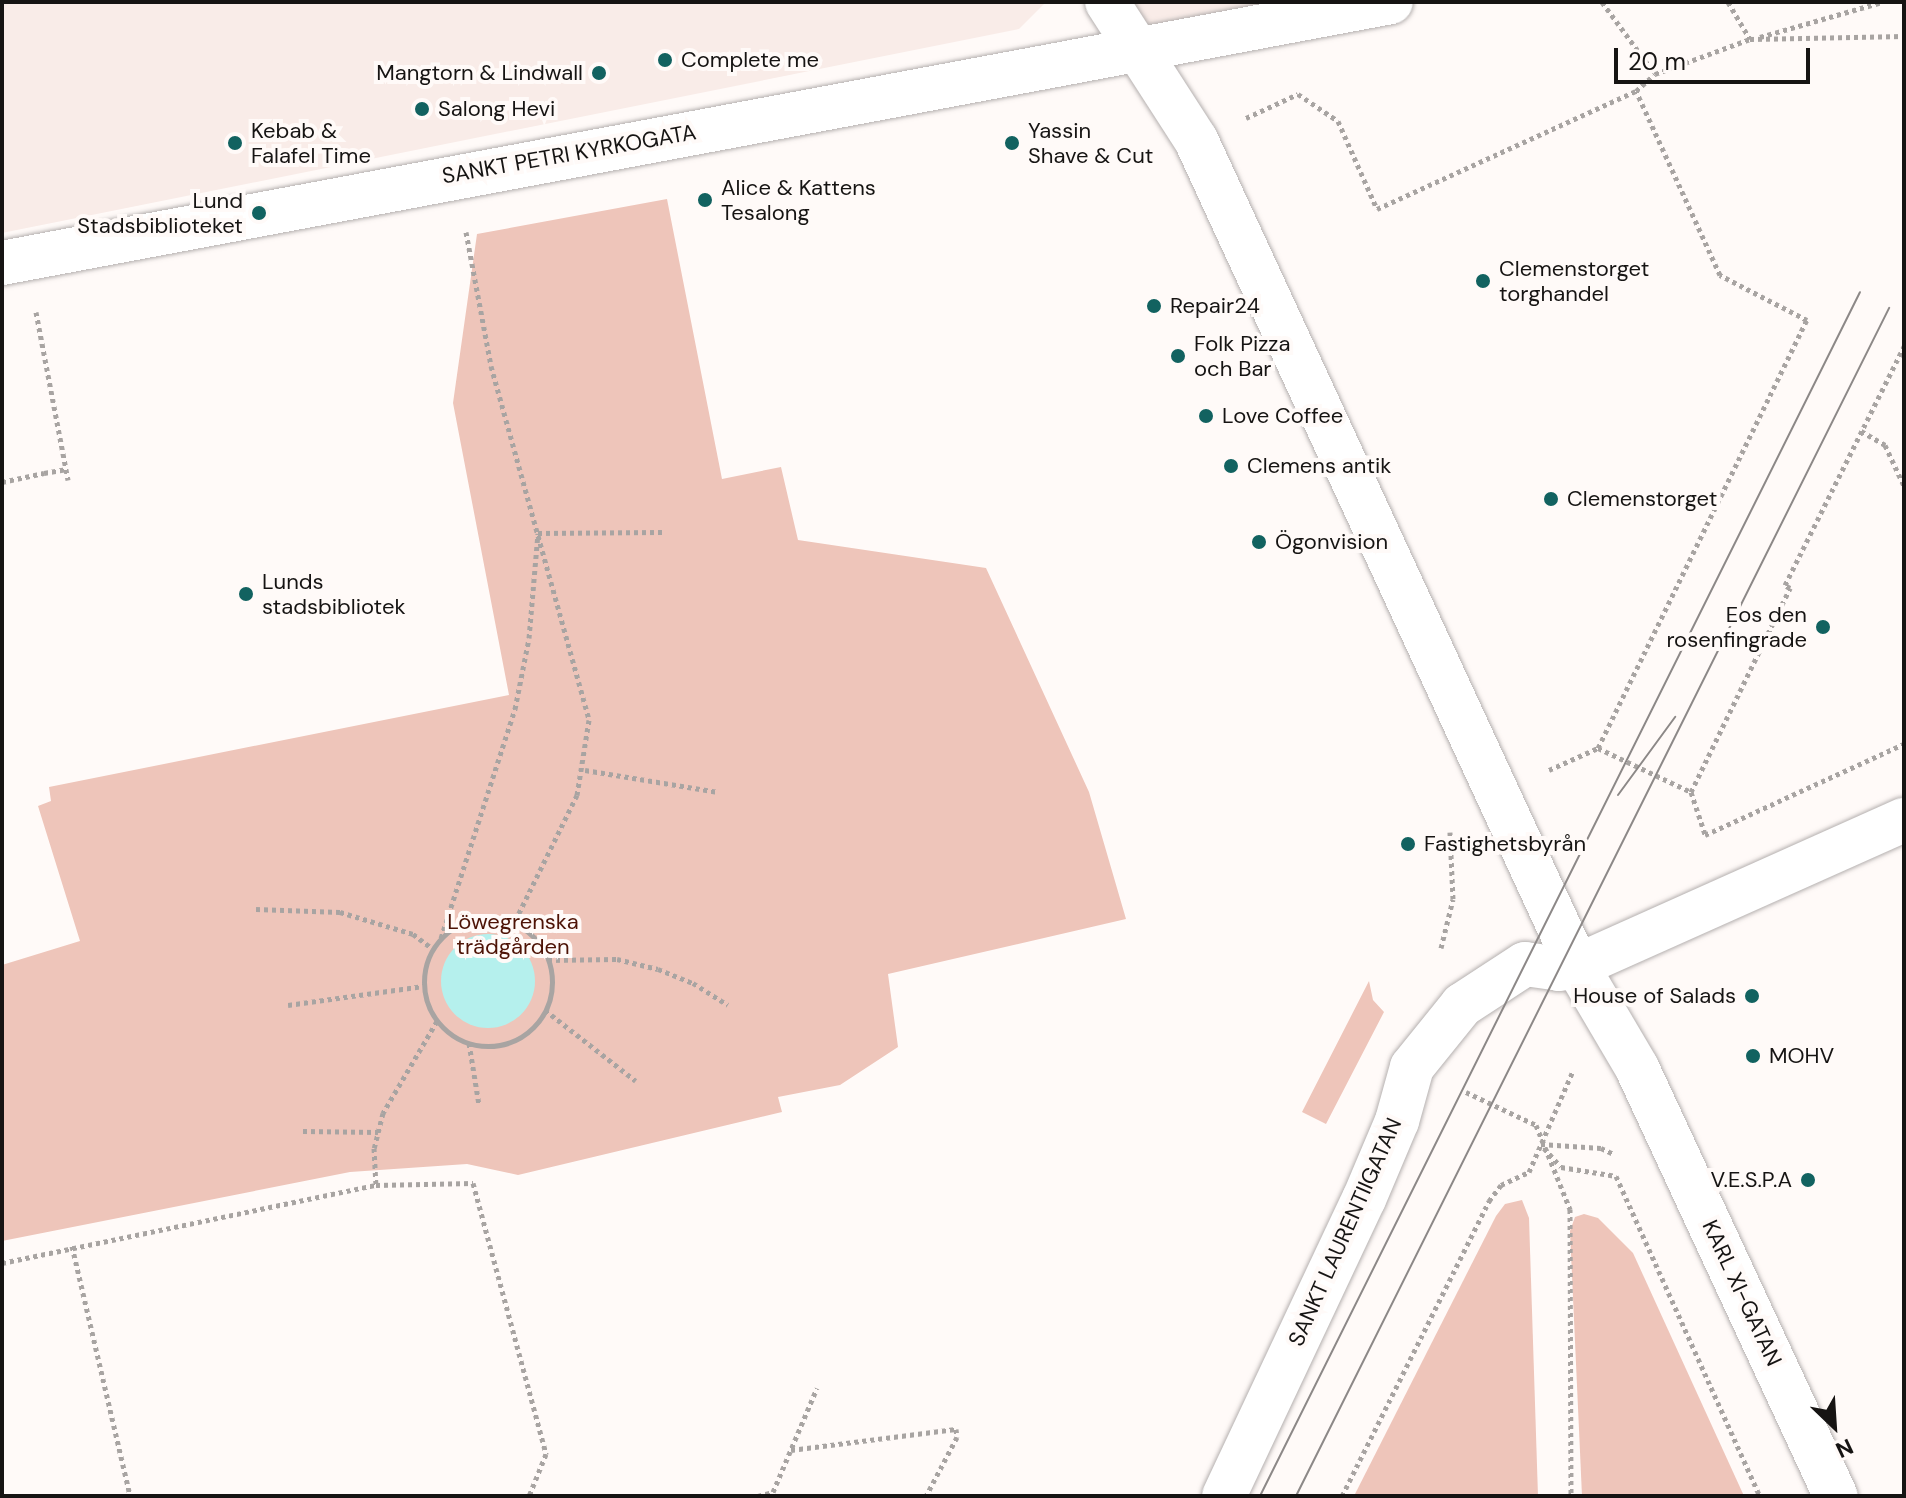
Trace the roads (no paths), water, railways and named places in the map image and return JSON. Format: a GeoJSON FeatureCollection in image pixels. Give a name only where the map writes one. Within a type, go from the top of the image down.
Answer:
{"type":"FeatureCollection","features":[{"type":"Feature","properties":{"kind":"street"},"geometry":{"type":"LineString","coordinates":[[1107,2],[1196,140],[1577,966],[1904,820]]}},
{"type":"Feature","properties":{"kind":"street"},"geometry":{"type":"LineString","coordinates":[[1136,50],[1391,2]]}},
{"type":"Feature","properties":{"kind":"street","name":"SANKT PETRI KYRKOGATA"},"geometry":{"type":"LineString","coordinates":[[2,263],[1136,50]]}},
{"type":"Feature","properties":{"kind":"street","name":"SANKT LAURENTIIGATAN"},"geometry":{"type":"LineString","coordinates":[[1224,1496],[1364,1199],[1397,1121],[1412,1067],[1462,1005],[1525,964],[1559,969],[1577,966]]}},
{"type":"Feature","properties":{"kind":"street","name":"KARL XI-GATAN"},"geometry":{"type":"LineString","coordinates":[[1577,966],[1611,1018],[1836,1496]]}},
{"type":"Feature","properties":{"kind":"water"},"geometry":{"type":"Polygon","coordinates":[[[488,934],[506,937],[522,947],[532,963],[535,981],[532,999],[522,1015],[506,1025],[488,1028],[470,1025],[454,1015],[444,999],[441,981],[444,963],[454,947],[470,937],[488,934]]]}},
{"type":"Feature","properties":{"kind":"tram line"},"geometry":{"type":"LineString","coordinates":[[1260,1496],[1860,292]]}},
{"type":"Feature","properties":{"kind":"tram line"},"geometry":{"type":"LineString","coordinates":[[1296,1496],[1889,308]]}},
{"type":"Feature","properties":{"kind":"tram line"},"geometry":{"type":"LineString","coordinates":[[1618,795],[1675,717]]}},
{"type":"Feature","properties":{"kind":"place","name":"Complete me"},"geometry":{"type":"Point","coordinates":[665,60]}},
{"type":"Feature","properties":{"kind":"place","name":"Mangtorn & Lindwall"},"geometry":{"type":"Point","coordinates":[599,73]}},
{"type":"Feature","properties":{"kind":"place","name":"Salong Hevi"},"geometry":{"type":"Point","coordinates":[422,109]}},
{"type":"Feature","properties":{"kind":"place","name":"Kebab & Falafel Time"},"geometry":{"type":"Point","coordinates":[235,143]}},
{"type":"Feature","properties":{"kind":"place","name":"Yassin Shave & Cut"},"geometry":{"type":"Point","coordinates":[1012,143]}},
{"type":"Feature","properties":{"kind":"place","name":"Alice & Kattens Tesalong"},"geometry":{"type":"Point","coordinates":[705,200]}},
{"type":"Feature","properties":{"kind":"place","name":"Lund Stadsbiblioteket"},"geometry":{"type":"Point","coordinates":[259,213]}},
{"type":"Feature","properties":{"kind":"place","name":"Clemenstorget torghandel"},"geometry":{"type":"Point","coordinates":[1483,281]}},
{"type":"Feature","properties":{"kind":"place","name":"Repair24"},"geometry":{"type":"Point","coordinates":[1154,306]}},
{"type":"Feature","properties":{"kind":"place","name":"Folk Pizza och Bar"},"geometry":{"type":"Point","coordinates":[1178,356]}},
{"type":"Feature","properties":{"kind":"place","name":"Love Coffee"},"geometry":{"type":"Point","coordinates":[1206,416]}},
{"type":"Feature","properties":{"kind":"place","name":"Clemens antik"},"geometry":{"type":"Point","coordinates":[1231,466]}},
{"type":"Feature","properties":{"kind":"place","name":"Clemenstorget"},"geometry":{"type":"Point","coordinates":[1551,499]}},
{"type":"Feature","properties":{"kind":"place","name":"Ögonvision"},"geometry":{"type":"Point","coordinates":[1259,542]}},
{"type":"Feature","properties":{"kind":"place","name":"Lunds stadsbibliotek"},"geometry":{"type":"Point","coordinates":[246,594]}},
{"type":"Feature","properties":{"kind":"place","name":"Eos den rosenfingrade"},"geometry":{"type":"Point","coordinates":[1823,627]}},
{"type":"Feature","properties":{"kind":"place","name":"Fastighetsbyrån"},"geometry":{"type":"Point","coordinates":[1408,844]}},
{"type":"Feature","properties":{"kind":"place","name":"House of Salads"},"geometry":{"type":"Point","coordinates":[1752,996]}},
{"type":"Feature","properties":{"kind":"place","name":"MOHV"},"geometry":{"type":"Point","coordinates":[1753,1056]}},
{"type":"Feature","properties":{"kind":"place","name":"V.E.S.P.A"},"geometry":{"type":"Point","coordinates":[1808,1180]}},
{"type":"Feature","properties":{"kind":"park label","name":"Löwegrenska trädgården"},"geometry":{"type":"Point","coordinates":[513,934]}}]}
